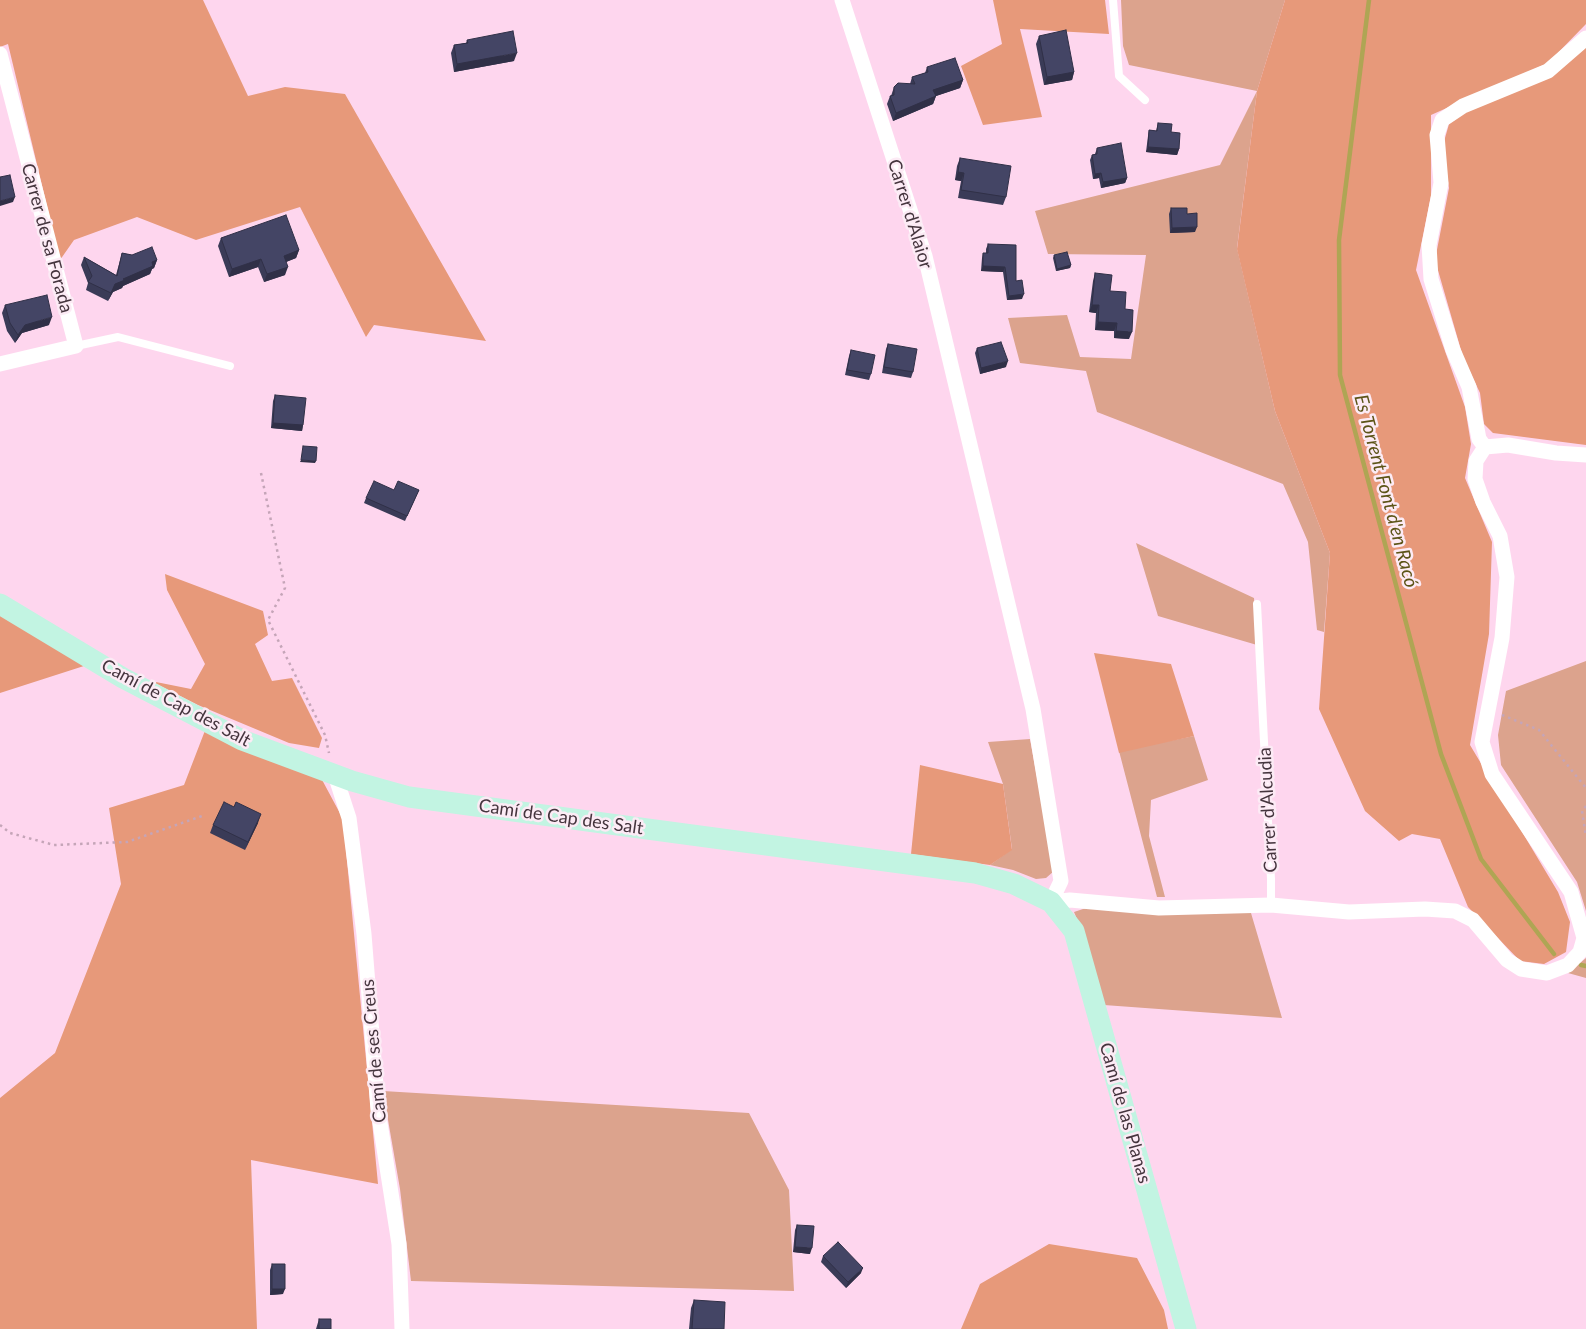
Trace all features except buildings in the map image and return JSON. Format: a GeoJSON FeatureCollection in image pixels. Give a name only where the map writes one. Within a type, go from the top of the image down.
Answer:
{"type":"FeatureCollection","features":[{"type":"Feature","properties":{"kind":"street","name":"Carrer d'Alaior"},"geometry":{"type":"LineString","coordinates":[[842,0],[925,256],[1033,709],[1061,881],[1051,902]]}},
{"type":"Feature","properties":{"kind":"street"},"geometry":{"type":"LineString","coordinates":[[1485,447],[1479,439],[1469,387],[1453,350],[1431,279],[1429,246],[1441,183],[1436,135],[1442,120],[1463,106],[1548,71],[1569,55],[1586,38]]}},
{"type":"Feature","properties":{"kind":"street","name":"Carrer de sa Forada"},"geometry":{"type":"LineString","coordinates":[[0,54],[76,346]]}},
{"type":"Feature","properties":{"kind":"street"},"geometry":{"type":"LineString","coordinates":[[0,364],[76,346]]}},
{"type":"Feature","properties":{"kind":"street"},"geometry":{"type":"LineString","coordinates":[[1485,447],[1508,445],[1586,456]]}},
{"type":"Feature","properties":{"kind":"street"},"geometry":{"type":"LineString","coordinates":[[1271,906],[1349,912],[1455,911],[1473,920],[1507,960],[1522,969],[1547,973],[1568,965],[1580,952],[1584,938],[1571,892],[1492,774],[1482,742],[1502,638],[1507,577],[1500,536],[1482,502],[1475,479],[1476,461],[1485,447]]}},
{"type":"Feature","properties":{"kind":"street","name":"Camí de Cap des Salt"},"geometry":{"type":"LineString","coordinates":[[0,604],[123,678],[242,740],[335,775],[409,797],[975,874],[1014,884],[1051,902],[1070,900],[1159,908],[1271,906]]}},
{"type":"Feature","properties":{"kind":"street","name":"Camí de ses Creus"},"geometry":{"type":"LineString","coordinates":[[335,775],[349,818],[364,934],[378,1110],[399,1244],[402,1329]]}},
{"type":"Feature","properties":{"kind":"street","name":"Camí de las Planas"},"geometry":{"type":"LineString","coordinates":[[1051,902],[1074,932],[1186,1329]]}},
{"type":"Feature","properties":{"kind":"lane"},"geometry":{"type":"LineString","coordinates":[[1113,0],[1119,76],[1145,100]]}},
{"type":"Feature","properties":{"kind":"lane"},"geometry":{"type":"LineString","coordinates":[[76,346],[118,337],[230,366]]}},
{"type":"Feature","properties":{"kind":"lane","name":"Carrer d'Alcudia"},"geometry":{"type":"LineString","coordinates":[[1257,604],[1271,906]]}},
{"type":"Feature","properties":{"kind":"path"},"geometry":{"type":"LineString","coordinates":[[262,473],[285,588],[268,620],[325,735],[335,775]]}},
{"type":"Feature","properties":{"kind":"path"},"geometry":{"type":"LineString","coordinates":[[1488,711],[1539,730],[1586,788]]}},
{"type":"Feature","properties":{"kind":"path"},"geometry":{"type":"LineString","coordinates":[[1586,806],[1582,811],[1586,837]]}},
{"type":"Feature","properties":{"kind":"path"},"geometry":{"type":"LineString","coordinates":[[0,825],[10,833],[54,845],[127,842],[205,815]]}},
{"type":"Feature","properties":{"kind":"shaded area"},"geometry":{"type":"Polygon","coordinates":[[[0,0],[203,0],[248,96],[285,87],[345,94],[486,341],[374,325],[366,337],[300,207],[196,240],[137,217],[74,240],[60,260],[8,44],[0,47],[0,0]]]}},
{"type":"Feature","properties":{"kind":"shaded area"},"geometry":{"type":"Polygon","coordinates":[[[993,0],[1105,0],[1109,34],[1020,29],[1042,117],[983,125],[961,66],[1002,44],[993,0]]]}},
{"type":"Feature","properties":{"kind":"shaded area"},"geometry":{"type":"Polygon","coordinates":[[[1121,0],[1285,0],[1257,91],[1129,65],[1123,46],[1121,0]]]}},
{"type":"Feature","properties":{"kind":"shaded area"},"geometry":{"type":"Polygon","coordinates":[[[1285,0],[1586,0],[1586,24],[1548,63],[1431,115],[1431,196],[1416,270],[1465,407],[1471,444],[1465,478],[1492,542],[1489,634],[1470,745],[1558,892],[1570,922],[1566,952],[1544,964],[1520,961],[1468,907],[1440,839],[1412,834],[1399,841],[1365,811],[1319,709],[1330,553],[1275,411],[1237,249],[1257,91],[1285,0]]]}},
{"type":"Feature","properties":{"kind":"shaded area"},"geometry":{"type":"Polygon","coordinates":[[[1586,45],[1586,445],[1493,433],[1484,424],[1480,393],[1463,357],[1435,260],[1449,188],[1443,145],[1449,124],[1473,107],[1586,45]]]}},
{"type":"Feature","properties":{"kind":"shaded area"},"geometry":{"type":"Polygon","coordinates":[[[1257,91],[1237,248],[1275,411],[1330,553],[1324,632],[1317,630],[1308,542],[1283,484],[1097,412],[1086,371],[1020,363],[1008,318],[1067,315],[1080,357],[1131,359],[1146,255],[1048,254],[1035,211],[1220,165],[1257,91]]]}},
{"type":"Feature","properties":{"kind":"shaded area"},"geometry":{"type":"Polygon","coordinates":[[[1136,543],[1254,598],[1257,645],[1158,616],[1136,543]]]}},
{"type":"Feature","properties":{"kind":"shaded area"},"geometry":{"type":"Polygon","coordinates":[[[165,574],[263,611],[268,635],[255,644],[272,681],[292,678],[322,738],[319,748],[289,743],[198,705],[151,681],[191,689],[205,664],[167,590],[165,574]]]}},
{"type":"Feature","properties":{"kind":"shaded area"},"geometry":{"type":"Polygon","coordinates":[[[0,615],[87,665],[0,693],[0,615]]]}},
{"type":"Feature","properties":{"kind":"shaded area"},"geometry":{"type":"Polygon","coordinates":[[[1094,653],[1171,664],[1194,736],[1119,753],[1094,653]]]}},
{"type":"Feature","properties":{"kind":"shaded area"},"geometry":{"type":"Polygon","coordinates":[[[1586,661],[1586,911],[1577,882],[1501,765],[1498,735],[1506,691],[1586,661]]]}},
{"type":"Feature","properties":{"kind":"shaded area"},"geometry":{"type":"Polygon","coordinates":[[[206,728],[320,776],[343,819],[378,1184],[251,1160],[257,1329],[0,1329],[0,1098],[55,1053],[121,884],[109,808],[184,785],[206,728]]]}},
{"type":"Feature","properties":{"kind":"shaded area"},"geometry":{"type":"Polygon","coordinates":[[[1194,736],[1208,780],[1151,800],[1149,836],[1165,897],[1157,897],[1119,751],[1194,736]]]}},
{"type":"Feature","properties":{"kind":"shaded area"},"geometry":{"type":"Polygon","coordinates":[[[1030,739],[1054,871],[1046,878],[1036,879],[1013,870],[990,865],[1012,849],[1003,784],[988,742],[1030,739]]]}},
{"type":"Feature","properties":{"kind":"shaded area"},"geometry":{"type":"Polygon","coordinates":[[[920,765],[1003,784],[1012,850],[990,865],[911,854],[920,765]]]}},
{"type":"Feature","properties":{"kind":"shaded area"},"geometry":{"type":"Polygon","coordinates":[[[1092,906],[1251,913],[1282,1018],[1104,1005],[1086,940],[1074,912],[1092,906]]]}},
{"type":"Feature","properties":{"kind":"shaded area"},"geometry":{"type":"Polygon","coordinates":[[[1586,958],[1586,978],[1568,973],[1586,958]]]}},
{"type":"Feature","properties":{"kind":"shaded area"},"geometry":{"type":"Polygon","coordinates":[[[383,1091],[749,1113],[789,1190],[794,1291],[411,1281],[400,1189],[383,1091]]]}},
{"type":"Feature","properties":{"kind":"shaded area"},"geometry":{"type":"Polygon","coordinates":[[[1049,1244],[1137,1258],[1164,1310],[1168,1329],[961,1329],[980,1284],[1049,1244]]]}},
{"type":"Feature","properties":{"kind":"waterway","name":"Es Torrent Font d'en Racó"},"geometry":{"type":"LineString","coordinates":[[1369,0],[1339,240],[1340,375],[1441,754],[1481,859],[1554,954]]}},
{"type":"Feature","properties":{"kind":"waterway","name":"Es Torrent Font d'en Racó"},"geometry":{"type":"LineString","coordinates":[[1581,965],[1586,966]]}}]}
